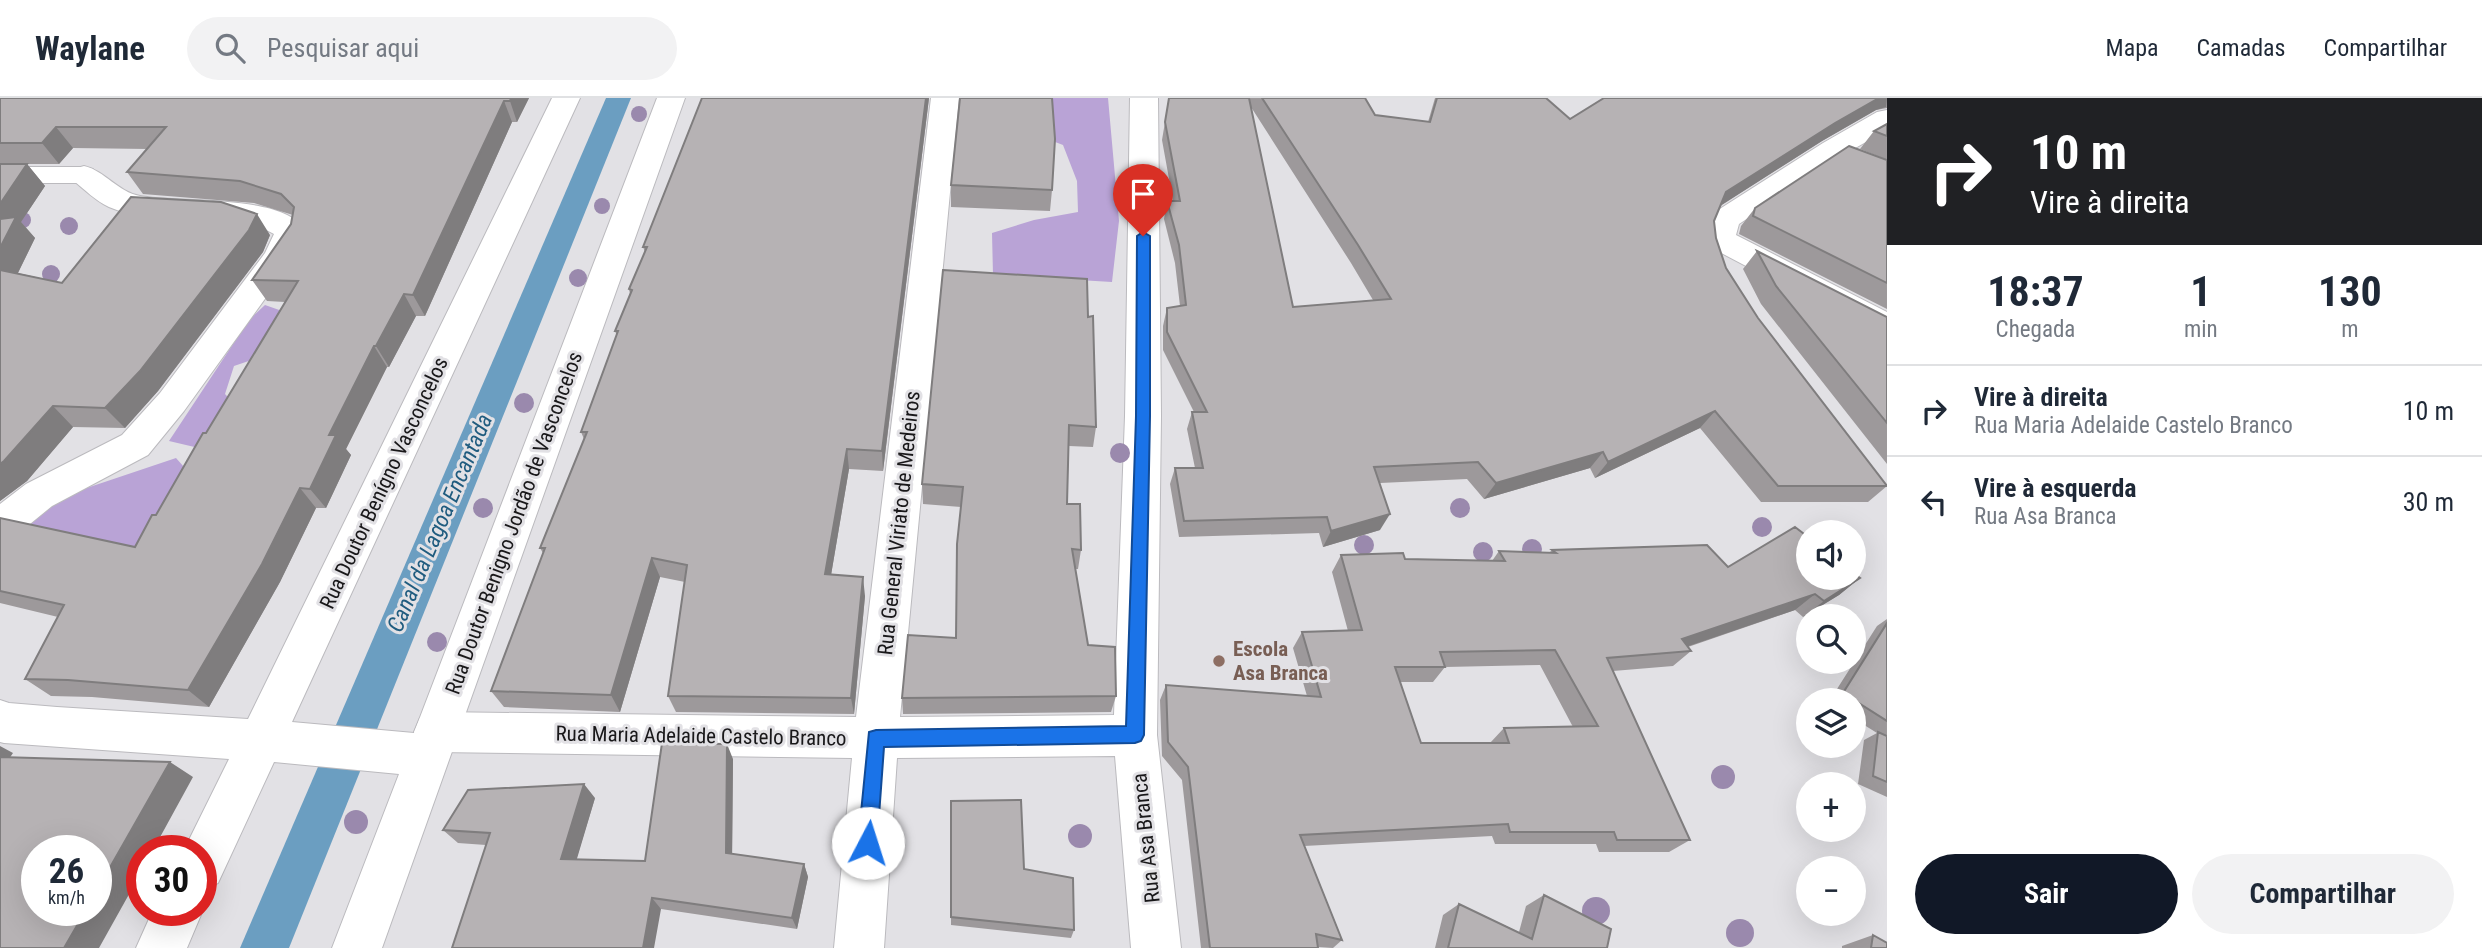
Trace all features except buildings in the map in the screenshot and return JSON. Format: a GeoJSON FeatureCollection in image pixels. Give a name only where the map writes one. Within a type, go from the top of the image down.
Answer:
{"type":"FeatureCollection","features":[{"type":"Feature","properties":{"kind":"street","name":"Rua Doutor Benígno Vasconcelos"},"geometry":{"type":"LineString","coordinates":[[217,839],[275,741],[566,98]]}},
{"type":"Feature","properties":{"kind":"street","name":"Rua Doutor Benigno Jordão de Vasconcelos"},"geometry":{"type":"LineString","coordinates":[[357,948],[422,747],[671,98]]}},
{"type":"Feature","properties":{"kind":"street","name":"Rua General Viriato de Medeiros"},"geometry":{"type":"LineString","coordinates":[[859,948],[876,738],[945,98]]}},
{"type":"Feature","properties":{"kind":"street","name":"Rua Asa Branca"},"geometry":{"type":"LineString","coordinates":[[1144,98],[1143,416],[1135,735],[1156,948]]}},
{"type":"Feature","properties":{"kind":"street"},"geometry":{"type":"LineString","coordinates":[[1729,279],[1721,258],[1719,239],[1726,219],[1833,149],[1887,118]]}},
{"type":"Feature","properties":{"kind":"street"},"geometry":{"type":"LineString","coordinates":[[1833,149],[1865,164]]}},
{"type":"Feature","properties":{"kind":"street"},"geometry":{"type":"LineString","coordinates":[[0,175],[84,175],[124,202],[261,217],[284,225],[290,230],[290,237],[277,260],[172,402],[135,445],[39,495],[0,526]]}},
{"type":"Feature","properties":{"kind":"street"},"geometry":{"type":"LineString","coordinates":[[1719,239],[1887,326]]}},
{"type":"Feature","properties":{"kind":"street","name":"Rua Maria Adelaide Castelo Branco"},"geometry":{"type":"LineString","coordinates":[[1,722],[139,735],[422,747],[1135,735]]}},
{"type":"Feature","properties":{"kind":"street"},"geometry":{"type":"LineString","coordinates":[[161,948],[172,926]]}},
{"type":"Feature","properties":{"kind":"shaded area"},"geometry":{"type":"Polygon","coordinates":[[[1046,98],[1108,98],[1119,221],[1112,282],[993,275],[992,233],[1034,220],[1078,212],[1077,181],[1063,145],[1011,125],[1046,98]]]}},
{"type":"Feature","properties":{"kind":"shaded area"},"geometry":{"type":"Polygon","coordinates":[[[265,305],[305,319],[263,356],[234,366],[225,394],[241,411],[220,453],[169,441],[249,320],[265,305]]]}},
{"type":"Feature","properties":{"kind":"shaded area"},"geometry":{"type":"Polygon","coordinates":[[[176,458],[192,476],[138,554],[0,546],[54,499],[176,458]]]}},
{"type":"Feature","properties":{"kind":"water","name":"Canal da Lagoa Encantada"},"geometry":{"type":"Polygon","coordinates":[[[606,98],[631,98],[289,948],[240,948],[606,98]]]}},
{"type":"Feature","properties":{"kind":"place","name":"Escola Asa Branca"},"geometry":{"type":"Point","coordinates":[1219,661]}},
{"type":"Feature","properties":{"kind":"route"},"geometry":{"type":"LineString","coordinates":[[868,843],[876,738],[1135,735],[1143,416],[1143,236]]}}]}
